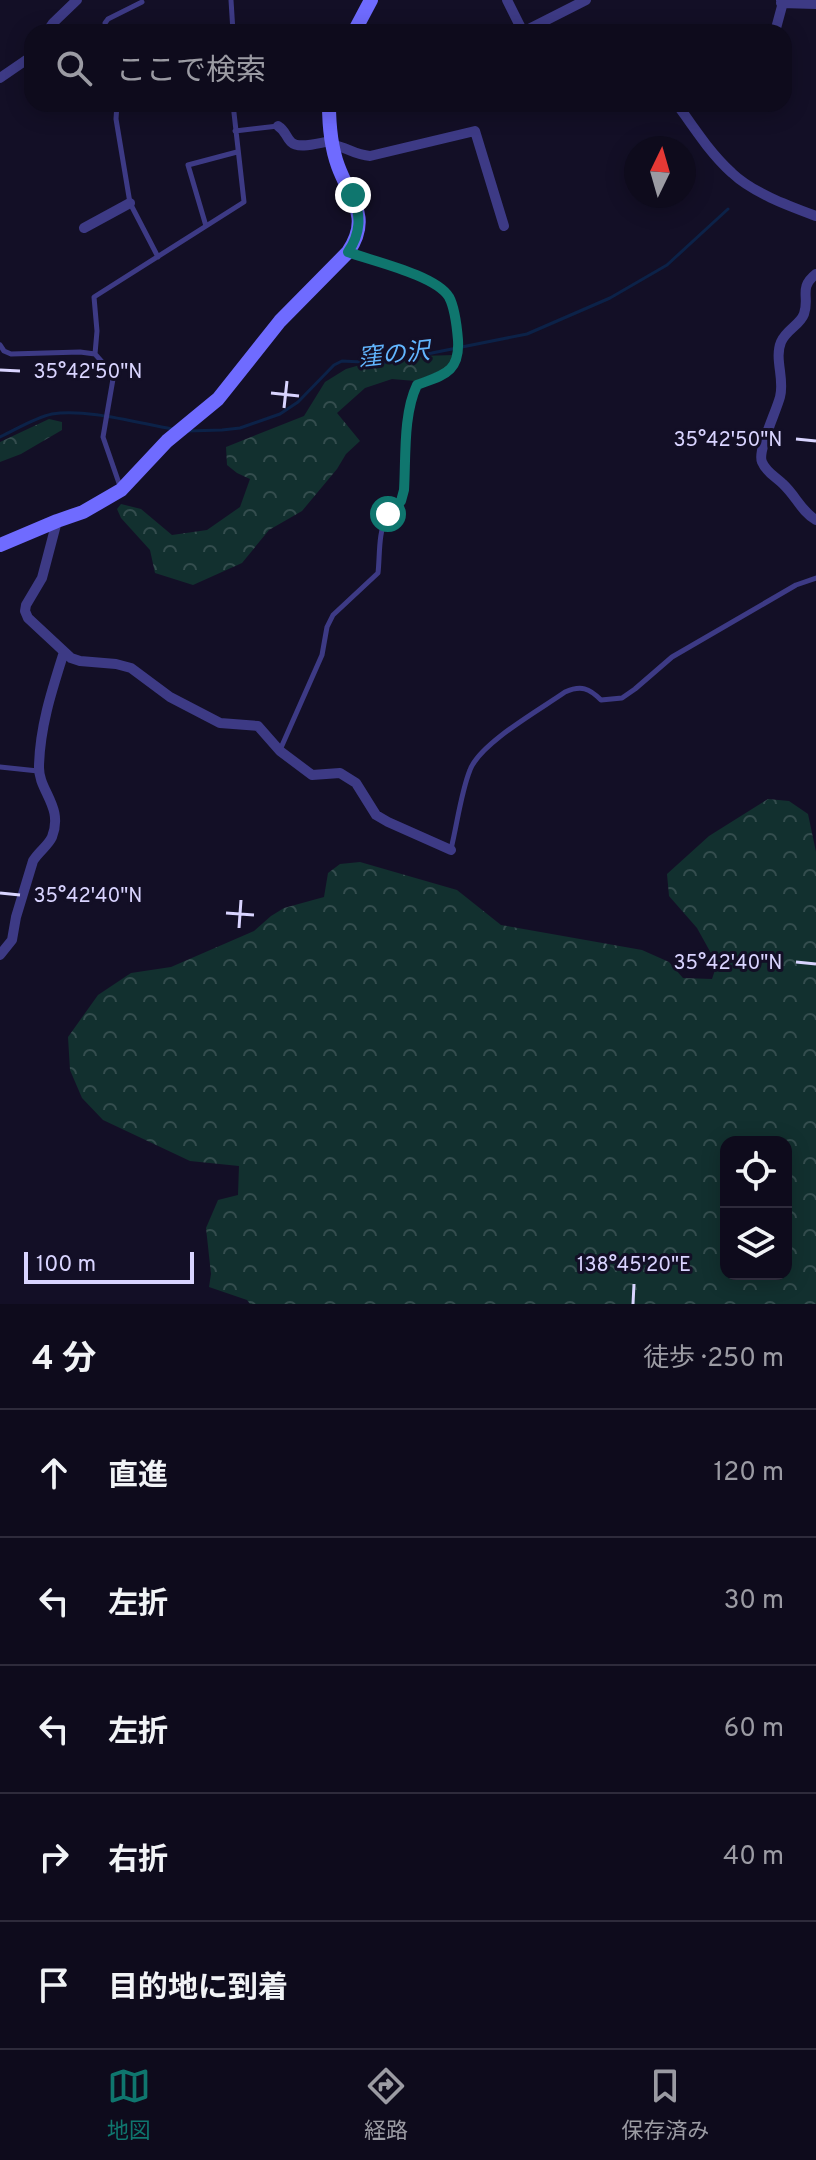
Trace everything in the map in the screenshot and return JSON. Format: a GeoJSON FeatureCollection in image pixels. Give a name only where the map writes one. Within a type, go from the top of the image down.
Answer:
{"type":"FeatureCollection","features":[{"type":"Feature","properties":{"kind":"street"},"geometry":{"type":"LineString","coordinates":[[52,24],[77,0]]}},
{"type":"Feature","properties":{"kind":"street"},"geometry":{"type":"LineString","coordinates":[[358,24],[371,0]]}},
{"type":"Feature","properties":{"kind":"street"},"geometry":{"type":"LineString","coordinates":[[507,0],[519,24]]}},
{"type":"Feature","properties":{"kind":"street"},"geometry":{"type":"LineString","coordinates":[[539,24],[586,0]]}},
{"type":"Feature","properties":{"kind":"street"},"geometry":{"type":"LineString","coordinates":[[777,24],[781,1],[816,4]]}},
{"type":"Feature","properties":{"kind":"street"},"geometry":{"type":"LineString","coordinates":[[0,78],[24,62]]}},
{"type":"Feature","properties":{"kind":"street"},"geometry":{"type":"LineString","coordinates":[[0,545],[83,512],[121,490],[167,441],[218,399],[280,321],[348,252],[355,241],[359,216],[353,195],[337,163],[330,112]]}},
{"type":"Feature","properties":{"kind":"street"},"geometry":{"type":"LineString","coordinates":[[682,112],[703,142],[733,174],[788,206],[816,216]]}},
{"type":"Feature","properties":{"kind":"street"},"geometry":{"type":"LineString","coordinates":[[278,126],[284,129],[289,141],[297,145],[332,143],[359,155],[370,156],[475,131],[504,226]]}},
{"type":"Feature","properties":{"kind":"street"},"geometry":{"type":"LineString","coordinates":[[84,228],[130,203]]}},
{"type":"Feature","properties":{"kind":"street"},"geometry":{"type":"LineString","coordinates":[[816,274],[807,283],[804,314],[781,341],[781,392],[760,457],[772,476],[784,485],[806,514],[816,520]]}},
{"type":"Feature","properties":{"kind":"street"},"geometry":{"type":"LineString","coordinates":[[57,521],[42,578],[25,611],[28,618],[71,658],[131,668],[170,697],[220,723],[258,726],[280,751],[312,775],[340,773],[356,783],[376,815],[451,850]]}},
{"type":"Feature","properties":{"kind":"street"},"geometry":{"type":"LineString","coordinates":[[0,955],[12,940],[33,861],[53,833],[54,807],[39,772],[44,719],[64,652]]}},
{"type":"Feature","properties":{"kind":"lane"},"geometry":{"type":"LineString","coordinates":[[231,0],[232,24]]}},
{"type":"Feature","properties":{"kind":"lane"},"geometry":{"type":"LineString","coordinates":[[105,24],[108,19],[142,2]]}},
{"type":"Feature","properties":{"kind":"lane"},"geometry":{"type":"LineString","coordinates":[[116,112],[130,203],[158,257]]}},
{"type":"Feature","properties":{"kind":"lane"},"geometry":{"type":"LineString","coordinates":[[95,354],[97,331],[94,297],[244,202],[234,112]]}},
{"type":"Feature","properties":{"kind":"lane"},"geometry":{"type":"LineString","coordinates":[[235,131],[278,126]]}},
{"type":"Feature","properties":{"kind":"lane"},"geometry":{"type":"LineString","coordinates":[[206,226],[188,165],[237,152]]}},
{"type":"Feature","properties":{"kind":"lane"},"geometry":{"type":"LineString","coordinates":[[280,751],[322,655],[327,627],[333,615],[378,573],[383,528],[388,514],[401,501],[404,490],[412,395],[417,385],[454,367],[458,352],[458,337],[449,298],[444,291],[410,271],[348,252]]}},
{"type":"Feature","properties":{"kind":"lane"},"geometry":{"type":"LineString","coordinates":[[0,345],[11,354],[95,354],[111,372],[113,379],[104,444],[121,490]]}},
{"type":"Feature","properties":{"kind":"lane"},"geometry":{"type":"LineString","coordinates":[[451,850],[470,770],[476,758],[491,743],[576,687],[585,688],[601,700],[622,698],[672,657],[796,585],[816,578]]}},
{"type":"Feature","properties":{"kind":"lane"},"geometry":{"type":"LineString","coordinates":[[0,767],[39,772]]}},
{"type":"Feature","properties":{"kind":"green space"},"geometry":{"type":"Polygon","coordinates":[[[455,355],[456,360],[447,368],[415,381],[392,379],[365,388],[337,413],[360,441],[346,454],[302,511],[269,530],[242,563],[193,585],[155,573],[150,550],[121,518],[117,509],[121,504],[141,509],[172,535],[207,530],[240,507],[250,479],[227,465],[226,447],[304,416],[325,382],[346,369],[388,357],[455,355]]]}},
{"type":"Feature","properties":{"kind":"green space"},"geometry":{"type":"Polygon","coordinates":[[[49,419],[62,422],[62,430],[21,454],[0,462],[0,442],[49,419]]]}},
{"type":"Feature","properties":{"kind":"green space"},"geometry":{"type":"Polygon","coordinates":[[[768,799],[789,801],[808,814],[816,852],[816,1304],[250,1304],[247,1300],[209,1287],[211,1274],[206,1228],[218,1200],[238,1195],[239,1166],[190,1161],[103,1120],[82,1098],[70,1070],[68,1037],[98,995],[131,973],[171,967],[254,931],[284,908],[324,897],[328,873],[340,864],[360,862],[457,890],[501,925],[642,950],[669,962],[683,978],[712,979],[717,964],[697,928],[669,896],[667,874],[709,836],[768,799]]]}},
{"type":"Feature","properties":{"kind":"waterway","name":"窪の沢"},"geometry":{"type":"LineString","coordinates":[[187,431],[240,428],[280,414],[298,402],[334,365],[342,361],[382,363],[527,334],[610,298],[667,265],[728,209]]}},
{"type":"Feature","properties":{"kind":"waterway","name":"窪の沢"},"geometry":{"type":"LineString","coordinates":[[0,437],[39,418],[65,413],[96,415],[172,429]]}},
{"type":"Feature","properties":{"kind":"route"},"geometry":{"type":"LineString","coordinates":[[353,195],[359,225],[348,252],[410,271],[444,291],[449,298],[458,337],[454,367],[417,385],[412,395],[404,490],[401,501],[388,514]]}}]}
